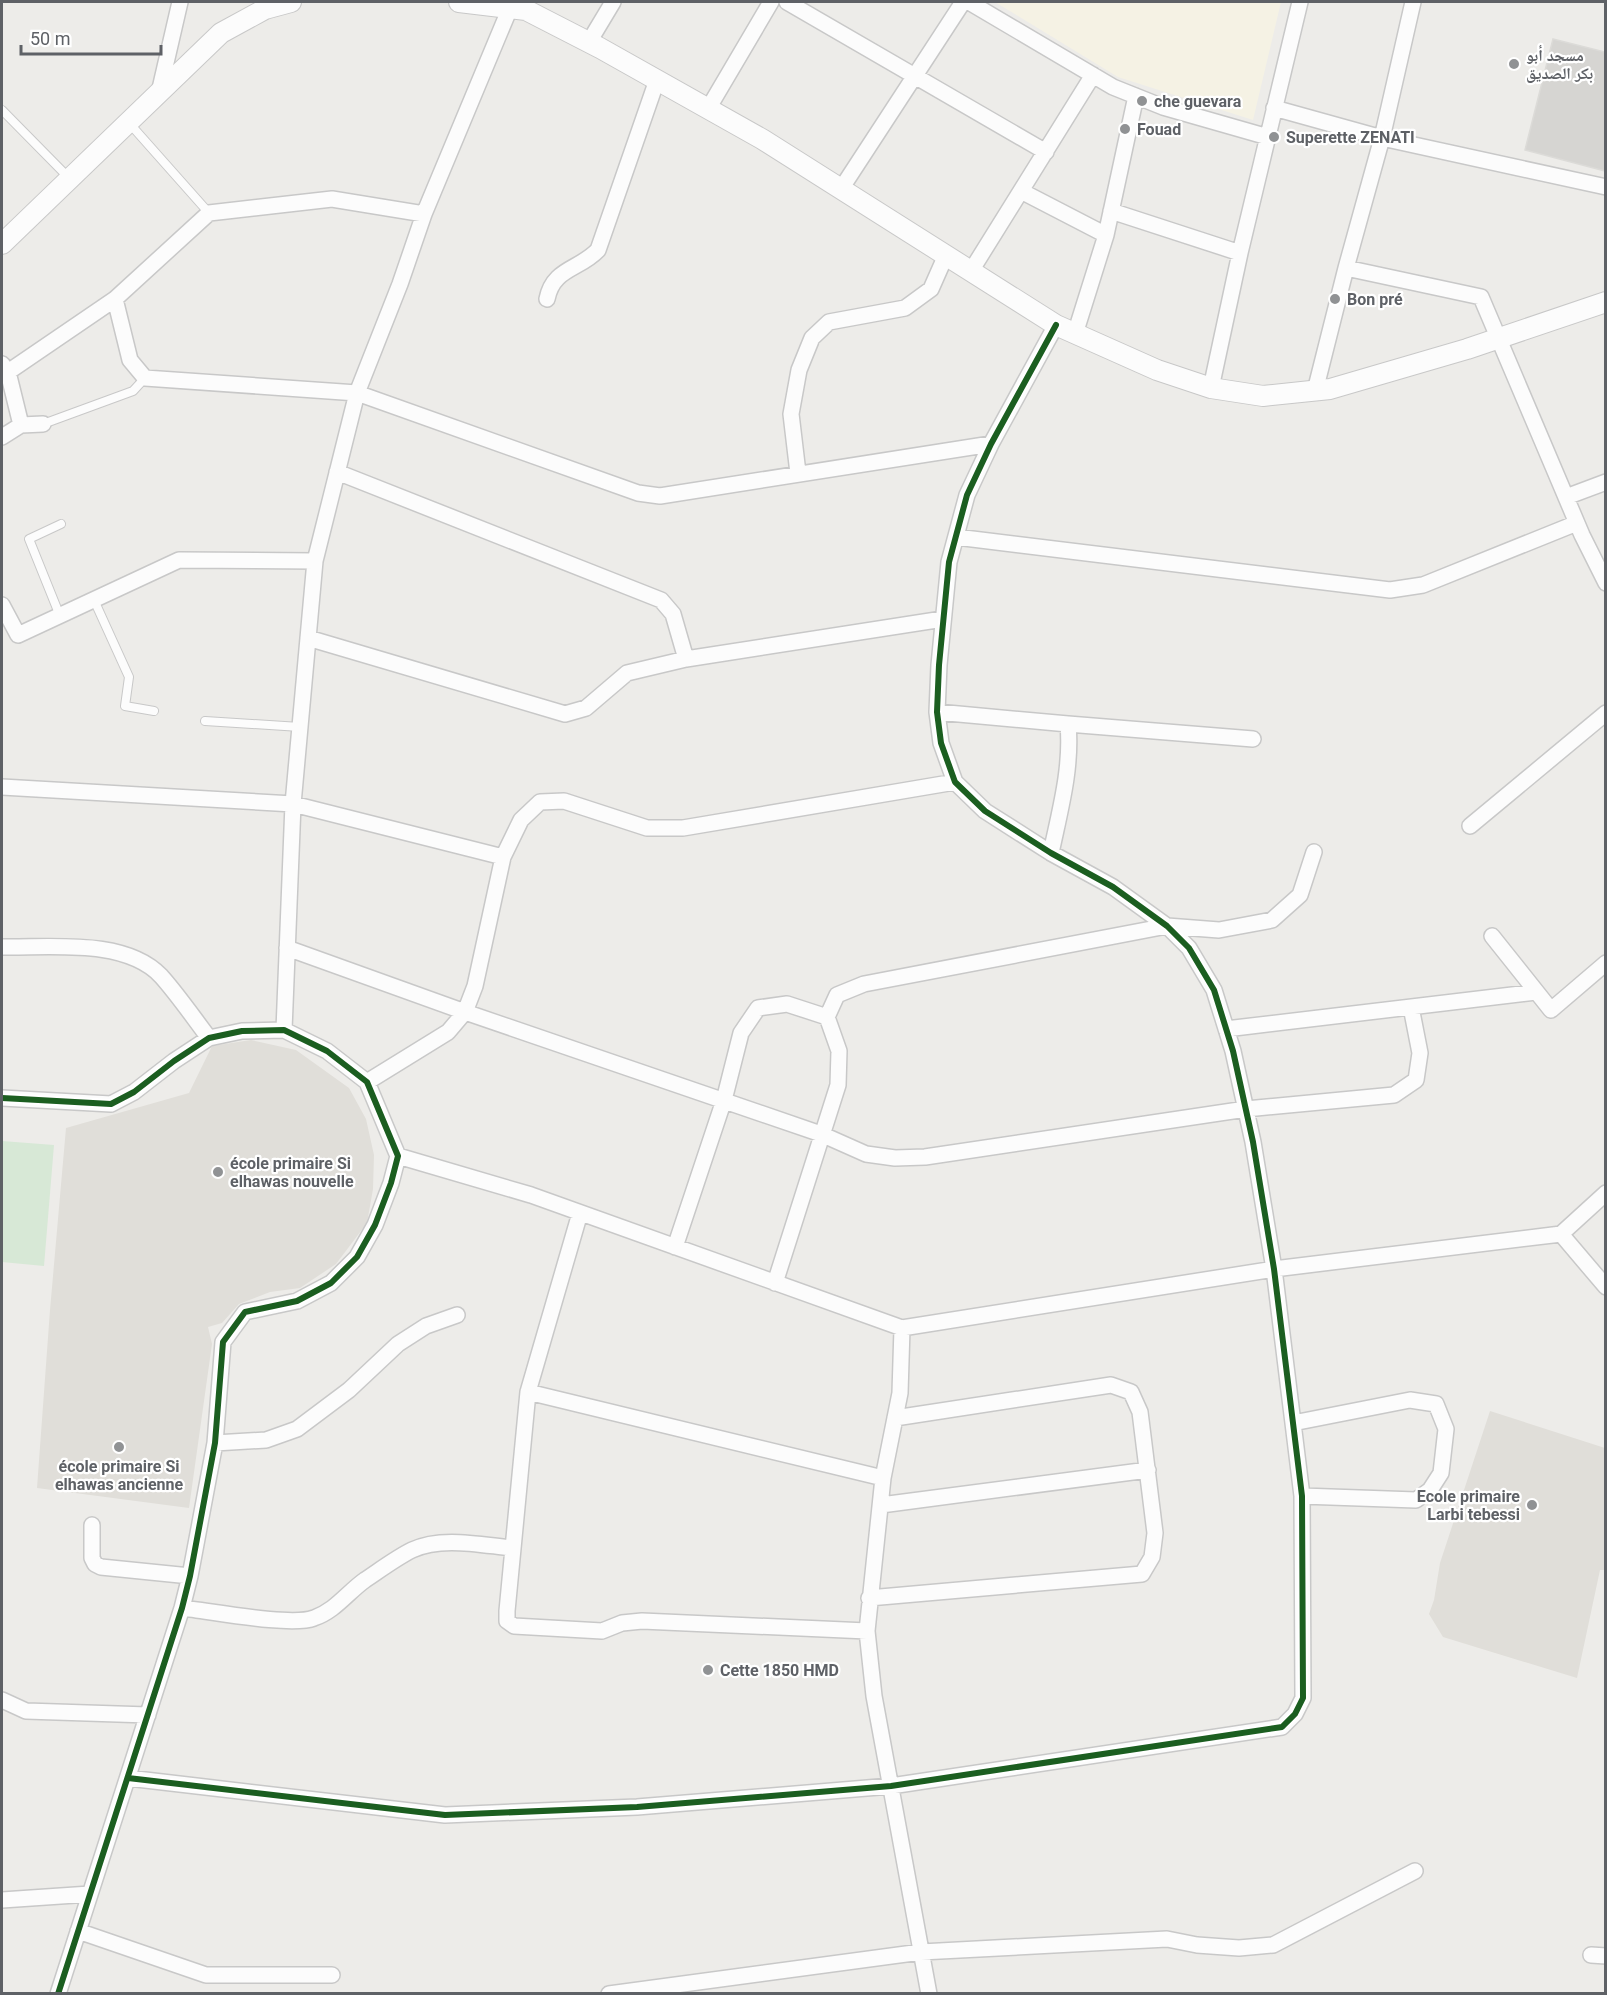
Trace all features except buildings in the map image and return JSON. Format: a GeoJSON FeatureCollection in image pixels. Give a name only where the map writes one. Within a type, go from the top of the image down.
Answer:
{"type":"FeatureCollection","features":[{"type":"Feature","properties":{"kind":"street"},"geometry":{"type":"LineString","coordinates":[[159,93],[180,2]]}},
{"type":"Feature","properties":{"kind":"street"},"geometry":{"type":"LineString","coordinates":[[2,244],[221,33],[265,9],[291,2]]}},
{"type":"Feature","properties":{"kind":"street"},"geometry":{"type":"LineString","coordinates":[[459,2],[506,5],[526,10],[589,42],[762,139],[1056,325],[1157,370],[1211,388],[1263,396],[1330,389],[1467,349],[1605,302]]}},
{"type":"Feature","properties":{"kind":"street"},"geometry":{"type":"LineString","coordinates":[[589,42],[613,2]]}},
{"type":"Feature","properties":{"kind":"street"},"geometry":{"type":"LineString","coordinates":[[708,109],[771,2]]}},
{"type":"Feature","properties":{"kind":"street"},"geometry":{"type":"LineString","coordinates":[[787,2],[1046,152]]}},
{"type":"Feature","properties":{"kind":"street"},"geometry":{"type":"LineString","coordinates":[[841,189],[963,2]]}},
{"type":"Feature","properties":{"kind":"street"},"geometry":{"type":"LineString","coordinates":[[969,2],[1113,87],[1163,107],[1268,137]]}},
{"type":"Feature","properties":{"kind":"street"},"geometry":{"type":"LineString","coordinates":[[1211,388],[1240,253],[1300,2]]}},
{"type":"Feature","properties":{"kind":"street"},"geometry":{"type":"LineString","coordinates":[[1315,391],[1382,138],[1413,2]]}},
{"type":"Feature","properties":{"kind":"street"},"geometry":{"type":"LineString","coordinates":[[284,1030],[293,804],[315,561],[357,393],[506,5]]}},
{"type":"Feature","properties":{"kind":"street"},"geometry":{"type":"LineString","coordinates":[[970,271],[1093,75]]}},
{"type":"Feature","properties":{"kind":"street"},"geometry":{"type":"LineString","coordinates":[[547,299],[548,291],[556,277],[569,268],[589,260],[598,250],[657,80]]}},
{"type":"Feature","properties":{"kind":"street"},"geometry":{"type":"LineString","coordinates":[[1075,334],[1106,235],[1136,96]]}},
{"type":"Feature","properties":{"kind":"street"},"geometry":{"type":"LineString","coordinates":[[1274,108],[1382,138],[1605,187]]}},
{"type":"Feature","properties":{"kind":"street"},"geometry":{"type":"LineString","coordinates":[[1021,191],[1106,235]]}},
{"type":"Feature","properties":{"kind":"street"},"geometry":{"type":"LineString","coordinates":[[21,424],[5,368],[116,299],[209,213],[332,199],[424,214]]}},
{"type":"Feature","properties":{"kind":"street"},"geometry":{"type":"LineString","coordinates":[[1111,211],[1240,253]]}},
{"type":"Feature","properties":{"kind":"street"},"geometry":{"type":"LineString","coordinates":[[798,473],[790,414],[800,370],[812,338],[829,322],[906,308],[931,289],[946,255]]}},
{"type":"Feature","properties":{"kind":"street"},"geometry":{"type":"LineString","coordinates":[[1346,268],[1481,297],[1566,498],[1605,583]]}},
{"type":"Feature","properties":{"kind":"street"},"geometry":{"type":"LineString","coordinates":[[116,299],[130,360],[145,378],[357,393],[638,493],[660,496],[991,444]]}},
{"type":"Feature","properties":{"kind":"street"},"geometry":{"type":"LineString","coordinates":[[128,1778],[445,1815],[637,1807],[891,1786],[1282,1727],[1295,1714],[1303,1698],[1302,1496],[1274,1269],[1253,1142],[1233,1051],[1214,990],[1189,948],[1167,926],[1113,887],[1051,853],[985,811],[955,782],[940,743],[937,712],[949,562],[967,495],[991,444],[1056,325]]}},
{"type":"Feature","properties":{"kind":"street"},"geometry":{"type":"LineString","coordinates":[[2,437],[21,424],[43,424]]}},
{"type":"Feature","properties":{"kind":"street"},"geometry":{"type":"LineString","coordinates":[[337,472],[661,600],[672,614],[686,659]]}},
{"type":"Feature","properties":{"kind":"street"},"geometry":{"type":"LineString","coordinates":[[1566,498],[1605,482]]}},
{"type":"Feature","properties":{"kind":"street"},"geometry":{"type":"LineString","coordinates":[[956,537],[1390,590],[1423,585],[1577,523]]}},
{"type":"Feature","properties":{"kind":"street"},"geometry":{"type":"LineString","coordinates":[[2,604],[18,635],[179,560],[315,561]]}},
{"type":"Feature","properties":{"kind":"street"},"geometry":{"type":"LineString","coordinates":[[308,638],[565,714],[586,708],[627,673],[686,659],[943,619]]}},
{"type":"Feature","properties":{"kind":"street"},"geometry":{"type":"LineString","coordinates":[[937,712],[1253,739]]}},
{"type":"Feature","properties":{"kind":"street"},"geometry":{"type":"LineString","coordinates":[[1470,826],[1605,713]]}},
{"type":"Feature","properties":{"kind":"street"},"geometry":{"type":"LineString","coordinates":[[1051,853],[1070,750],[1068,724]]}},
{"type":"Feature","properties":{"kind":"street"},"geometry":{"type":"LineString","coordinates":[[367,1082],[448,1032],[465,1012],[475,986],[503,857],[521,820],[540,802],[564,801],[646,828],[683,828],[955,782]]}},
{"type":"Feature","properties":{"kind":"street"},"geometry":{"type":"LineString","coordinates":[[2,787],[293,804],[503,857]]}},
{"type":"Feature","properties":{"kind":"street"},"geometry":{"type":"LineString","coordinates":[[775,1283],[838,1085],[839,1051],[827,1017],[837,995],[864,984],[1167,926],[1219,930],[1272,920],[1300,895],[1314,852]]}},
{"type":"Feature","properties":{"kind":"street"},"geometry":{"type":"LineString","coordinates":[[1492,936],[1551,1010],[1605,963]]}},
{"type":"Feature","properties":{"kind":"street"},"geometry":{"type":"LineString","coordinates":[[2,947],[104,948],[137,957],[160,975],[209,1038]]}},
{"type":"Feature","properties":{"kind":"street"},"geometry":{"type":"LineString","coordinates":[[287,948],[465,1012],[821,1134],[866,1154],[895,1158],[926,1157],[1246,1109],[1394,1095],[1416,1080],[1420,1053],[1411,1007]]}},
{"type":"Feature","properties":{"kind":"street"},"geometry":{"type":"LineString","coordinates":[[1226,1029],[1536,992]]}},
{"type":"Feature","properties":{"kind":"street"},"geometry":{"type":"LineString","coordinates":[[675,1247],[724,1100],[741,1033],[758,1008],[787,1004],[827,1017]]}},
{"type":"Feature","properties":{"kind":"street"},"geometry":{"type":"LineString","coordinates":[[2,1098],[111,1104],[134,1092],[209,1038],[242,1031],[284,1030],[327,1051],[367,1082],[398,1156],[391,1183],[375,1225],[357,1257],[330,1282],[297,1300],[246,1312],[223,1342],[215,1443],[182,1608],[58,1994]]}},
{"type":"Feature","properties":{"kind":"street"},"geometry":{"type":"LineString","coordinates":[[398,1156],[531,1195],[902,1328],[1274,1269],[1561,1234],[1605,1193]]}},
{"type":"Feature","properties":{"kind":"street"},"geometry":{"type":"LineString","coordinates":[[580,1213],[528,1392],[507,1621],[514,1626],[602,1630],[622,1623],[642,1621],[867,1631]]}},
{"type":"Feature","properties":{"kind":"street"},"geometry":{"type":"LineString","coordinates":[[1561,1234],[1605,1287]]}},
{"type":"Feature","properties":{"kind":"street"},"geometry":{"type":"LineString","coordinates":[[215,1443],[266,1440],[297,1430],[349,1390],[398,1344],[426,1326],[457,1315]]}},
{"type":"Feature","properties":{"kind":"street"},"geometry":{"type":"LineString","coordinates":[[902,1328],[900,1393],[883,1478],[867,1631],[874,1696],[929,1994]]}},
{"type":"Feature","properties":{"kind":"street"},"geometry":{"type":"LineString","coordinates":[[869,1598],[1142,1574],[1152,1557],[1155,1533],[1148,1470],[1140,1412],[1131,1392],[1111,1385],[895,1418]]}},
{"type":"Feature","properties":{"kind":"street"},"geometry":{"type":"LineString","coordinates":[[528,1392],[883,1478]]}},
{"type":"Feature","properties":{"kind":"street"},"geometry":{"type":"LineString","coordinates":[[1293,1423],[1410,1400],[1436,1404],[1446,1429],[1441,1473],[1430,1490],[1416,1500],[1302,1496]]}},
{"type":"Feature","properties":{"kind":"street"},"geometry":{"type":"LineString","coordinates":[[881,1504],[1148,1470]]}},
{"type":"Feature","properties":{"kind":"street"},"geometry":{"type":"LineString","coordinates":[[92,1525],[92,1558],[95,1564],[101,1567],[190,1576]]}},
{"type":"Feature","properties":{"kind":"street"},"geometry":{"type":"LineString","coordinates":[[182,1608],[294,1622],[314,1619],[332,1609],[365,1580],[413,1550],[434,1544],[458,1543],[512,1548]]}},
{"type":"Feature","properties":{"kind":"street"},"geometry":{"type":"LineString","coordinates":[[2,1700],[26,1711],[148,1715]]}},
{"type":"Feature","properties":{"kind":"street"},"geometry":{"type":"LineString","coordinates":[[609,1994],[921,1952],[1167,1940],[1239,1948],[1273,1945],[1414,1872]]}},
{"type":"Feature","properties":{"kind":"street"},"geometry":{"type":"LineString","coordinates":[[2,1900],[90,1894]]}},
{"type":"Feature","properties":{"kind":"street"},"geometry":{"type":"LineString","coordinates":[[78,1931],[206,1975],[332,1975]]}},
{"type":"Feature","properties":{"kind":"lane"},"geometry":{"type":"LineString","coordinates":[[2,110],[70,179]]}},
{"type":"Feature","properties":{"kind":"lane"},"geometry":{"type":"LineString","coordinates":[[129,122],[209,213]]}},
{"type":"Feature","properties":{"kind":"lane"},"geometry":{"type":"LineString","coordinates":[[43,424],[133,392],[145,378]]}},
{"type":"Feature","properties":{"kind":"lane"},"geometry":{"type":"LineString","coordinates":[[60,616],[29,539],[61,524]]}},
{"type":"Feature","properties":{"kind":"lane"},"geometry":{"type":"LineString","coordinates":[[94,600],[129,677],[125,706],[154,711]]}},
{"type":"Feature","properties":{"kind":"lane"},"geometry":{"type":"LineString","coordinates":[[205,721],[300,728]]}},
{"type":"Feature","properties":{"kind":"shaded area"},"geometry":{"type":"Polygon","coordinates":[[[995,2],[1281,2],[1253,120],[1118,77],[995,2]]]}},
{"type":"Feature","properties":{"kind":"shaded area","name":"école primaire Si elhawas nouvelle"},"geometry":{"type":"Polygon","coordinates":[[[251,1040],[296,1050],[349,1088],[366,1119],[374,1155],[373,1189],[367,1223],[336,1264],[300,1288],[270,1292],[239,1304],[222,1323],[208,1327],[212,1344],[189,1508],[37,1488],[66,1128],[189,1093],[212,1046],[251,1040]]]}},
{"type":"Feature","properties":{"kind":"shaded area","name":"Ecole primaire Larbi tebessi"},"geometry":{"type":"Polygon","coordinates":[[[1490,1411],[1605,1448],[1605,1570],[1600,1570],[1577,1678],[1443,1637],[1429,1614],[1434,1600],[1440,1563],[1490,1411]]]}},
{"type":"Feature","properties":{"kind":"green space"},"geometry":{"type":"Polygon","coordinates":[[[2,1141],[54,1145],[44,1266],[2,1262],[2,1141]]]}},
{"type":"Feature","properties":{"kind":"cycle path"},"geometry":{"type":"LineString","coordinates":[[128,1778],[445,1815],[637,1807],[891,1786],[1282,1727],[1295,1714],[1303,1698],[1302,1496],[1274,1269],[1253,1142],[1233,1051],[1214,990],[1189,948],[1167,926],[1113,887],[1051,853],[985,811],[955,782],[941,743],[937,712],[939,665],[949,562],[967,495],[991,444],[1056,325]]}},
{"type":"Feature","properties":{"kind":"cycle path"},"geometry":{"type":"LineString","coordinates":[[2,1098],[111,1104],[134,1092],[209,1038],[242,1031],[284,1030],[327,1051],[367,1082],[398,1156],[391,1183],[375,1225],[357,1257],[331,1283],[297,1301],[245,1312],[223,1342],[215,1443],[182,1608],[58,1994]]}},
{"type":"Feature","properties":{"kind":"place","name":"مسجد أبو بكر الصديق"},"geometry":{"type":"Point","coordinates":[1514,64]}},
{"type":"Feature","properties":{"kind":"place","name":"che guevara"},"geometry":{"type":"Point","coordinates":[1142,101]}},
{"type":"Feature","properties":{"kind":"place","name":"Fouad"},"geometry":{"type":"Point","coordinates":[1125,129]}},
{"type":"Feature","properties":{"kind":"place","name":"Superette ZENATI"},"geometry":{"type":"Point","coordinates":[1274,137]}},
{"type":"Feature","properties":{"kind":"place","name":"Bon pré"},"geometry":{"type":"Point","coordinates":[1335,299]}},
{"type":"Feature","properties":{"kind":"place","name":"école primaire Si elhawas nouvelle"},"geometry":{"type":"Point","coordinates":[218,1172]}},
{"type":"Feature","properties":{"kind":"place","name":"école primaire Si elhawas ancienne"},"geometry":{"type":"Point","coordinates":[119,1447]}},
{"type":"Feature","properties":{"kind":"place","name":"Ecole primaire Larbi tebessi"},"geometry":{"type":"Point","coordinates":[1532,1505]}},
{"type":"Feature","properties":{"kind":"place","name":"Cette 1850 HMD"},"geometry":{"type":"Point","coordinates":[708,1670]}}]}
